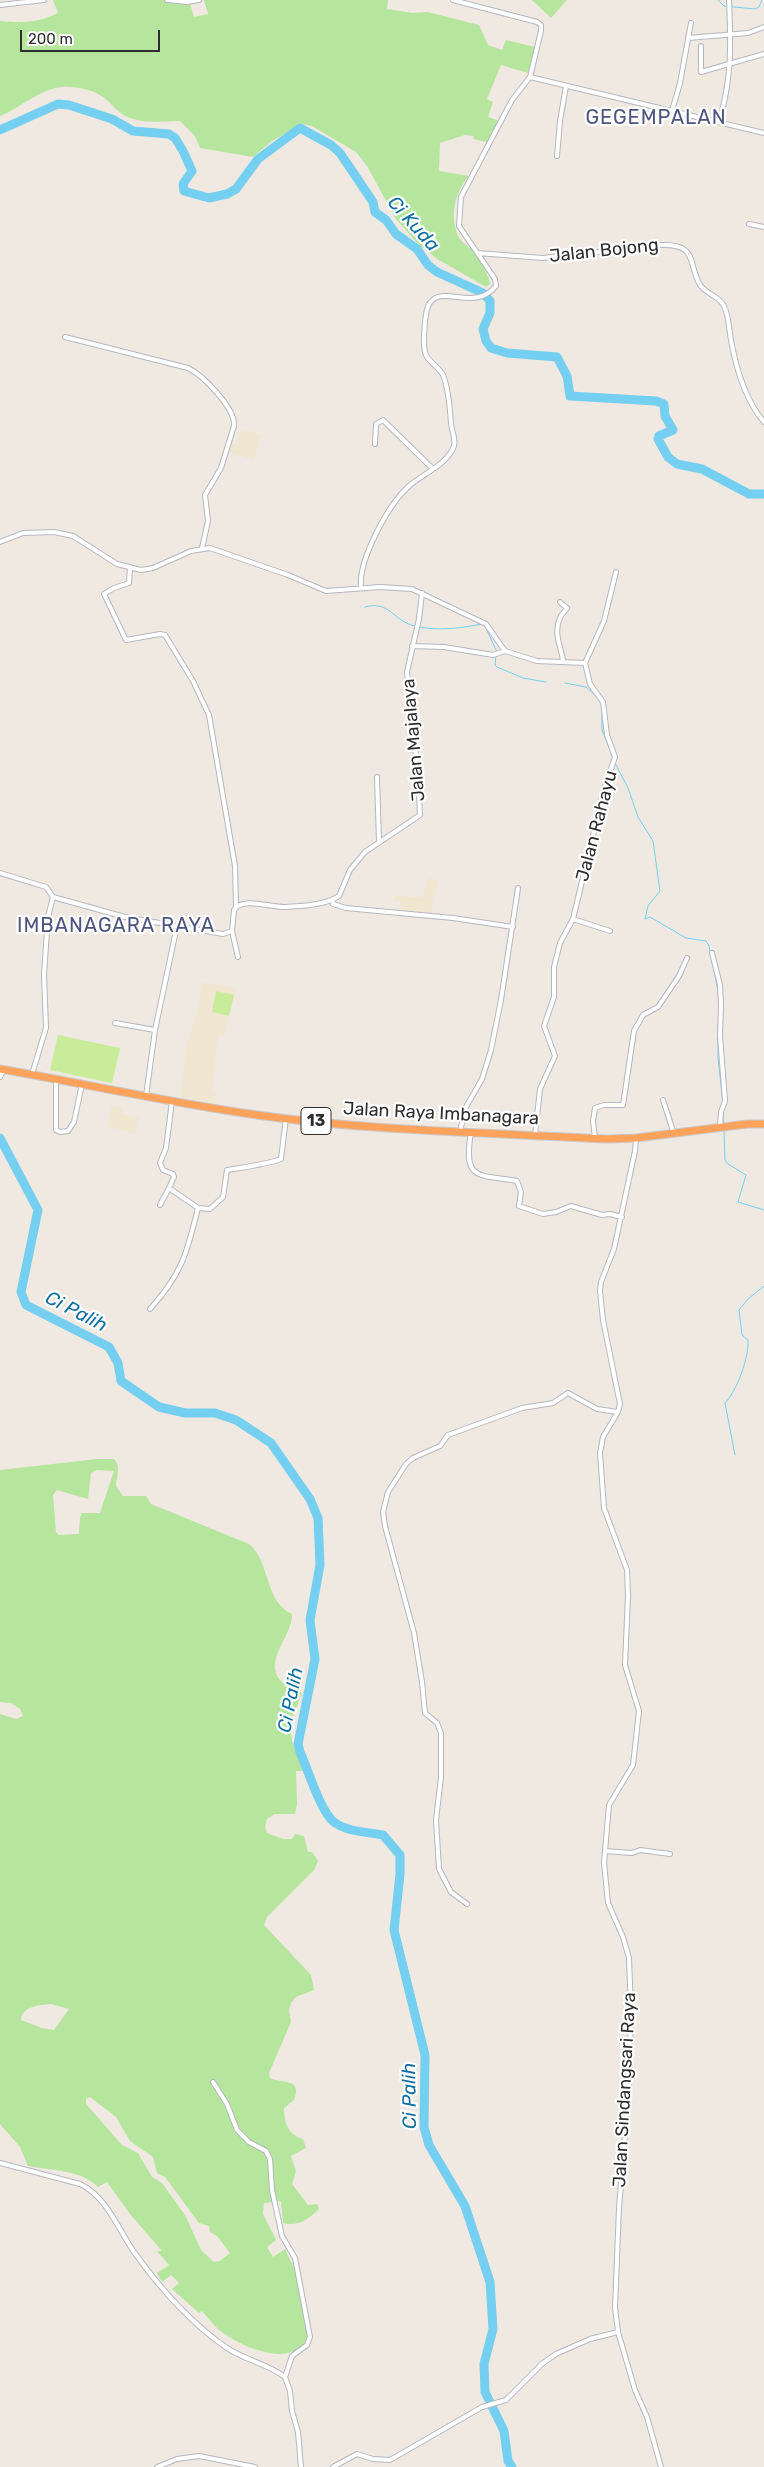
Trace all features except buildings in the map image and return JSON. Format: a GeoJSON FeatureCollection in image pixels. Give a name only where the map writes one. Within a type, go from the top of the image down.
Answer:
{"type":"FeatureCollection","features":[{"type":"Feature","properties":{"kind":"highway","name":"Jalan Raya Imbanagara"},"geometry":{"type":"LineString","coordinates":[[2,1069],[172,1101],[286,1118],[396,1128],[595,1138],[636,1138],[722,1126],[764,1124]]}},
{"type":"Feature","properties":{"kind":"street"},"geometry":{"type":"LineString","coordinates":[[0,6],[44,0]]}},
{"type":"Feature","properties":{"kind":"street"},"geometry":{"type":"LineString","coordinates":[[167,0],[187,2],[199,0]]}},
{"type":"Feature","properties":{"kind":"street"},"geometry":{"type":"LineString","coordinates":[[361,588],[360,579],[367,557],[385,518],[407,488],[450,454],[454,440],[443,376],[425,351],[427,309],[430,303],[438,297],[450,296],[471,299],[485,296],[495,288],[496,282],[459,226],[461,197],[512,100],[530,78],[541,31],[540,23],[453,0]]}},
{"type":"Feature","properties":{"kind":"street"},"geometry":{"type":"LineString","coordinates":[[719,122],[730,80],[729,5]]}},
{"type":"Feature","properties":{"kind":"street"},"geometry":{"type":"LineString","coordinates":[[672,111],[680,83],[691,23]]}},
{"type":"Feature","properties":{"kind":"street"},"geometry":{"type":"LineString","coordinates":[[688,38],[748,33],[764,28]]}},
{"type":"Feature","properties":{"kind":"street"},"geometry":{"type":"LineString","coordinates":[[701,46],[700,72],[764,54]]}},
{"type":"Feature","properties":{"kind":"street"},"geometry":{"type":"LineString","coordinates":[[530,78],[764,133]]}},
{"type":"Feature","properties":{"kind":"street"},"geometry":{"type":"LineString","coordinates":[[557,156],[560,120],[566,86]]}},
{"type":"Feature","properties":{"kind":"street"},"geometry":{"type":"LineString","coordinates":[[749,224],[764,227]]}},
{"type":"Feature","properties":{"kind":"street","name":"Jalan Bojong"},"geometry":{"type":"LineString","coordinates":[[477,253],[543,258],[672,244],[682,248],[693,260],[699,283],[717,296],[724,306],[739,372],[752,408],[764,422]]}},
{"type":"Feature","properties":{"kind":"street"},"geometry":{"type":"LineString","coordinates":[[65,337],[190,369],[197,372],[227,406],[234,419],[234,426],[221,468],[205,495],[208,521],[202,548]]}},
{"type":"Feature","properties":{"kind":"street"},"geometry":{"type":"LineString","coordinates":[[375,444],[376,424],[383,420],[432,468]]}},
{"type":"Feature","properties":{"kind":"street"},"geometry":{"type":"LineString","coordinates":[[0,542],[23,533],[54,532],[73,536],[110,561],[141,570],[153,568],[202,548],[220,550],[326,591],[403,587],[422,593],[486,624],[504,650],[528,659],[586,663],[604,621],[616,572]]}},
{"type":"Feature","properties":{"kind":"street"},"geometry":{"type":"LineString","coordinates":[[130,567],[129,583],[104,594],[126,640],[160,634],[165,635],[204,701],[213,734],[217,768],[235,866],[236,906],[233,914],[232,930],[238,957]]}},
{"type":"Feature","properties":{"kind":"street","name":"Jalan Majalaya"},"geometry":{"type":"LineString","coordinates":[[332,900],[339,896],[356,861],[379,842],[413,821],[420,811],[407,680],[422,593]]}},
{"type":"Feature","properties":{"kind":"street"},"geometry":{"type":"LineString","coordinates":[[560,602],[567,608],[561,615],[558,626],[557,641],[561,646],[563,661]]}},
{"type":"Feature","properties":{"kind":"street"},"geometry":{"type":"LineString","coordinates":[[412,646],[444,646],[496,654],[504,650]]}},
{"type":"Feature","properties":{"kind":"street","name":"Jalan Rahayu"},"geometry":{"type":"LineString","coordinates":[[535,1135],[540,1089],[555,1056],[545,1030],[544,1022],[554,997],[553,973],[562,938],[573,920],[604,789],[614,762],[615,752],[607,735],[603,702],[590,684],[586,663]]}},
{"type":"Feature","properties":{"kind":"street"},"geometry":{"type":"LineString","coordinates":[[377,777],[379,842]]}},
{"type":"Feature","properties":{"kind":"street"},"geometry":{"type":"LineString","coordinates":[[0,873],[46,887],[53,897],[125,916],[218,934],[232,930]]}},
{"type":"Feature","properties":{"kind":"street"},"geometry":{"type":"LineString","coordinates":[[460,1131],[466,1107],[487,1067],[501,1000],[518,888]]}},
{"type":"Feature","properties":{"kind":"street"},"geometry":{"type":"LineString","coordinates":[[32,1074],[46,1028],[44,974],[48,923],[53,897]]}},
{"type":"Feature","properties":{"kind":"street"},"geometry":{"type":"LineString","coordinates":[[236,906],[250,903],[285,907],[332,900],[333,904],[346,908],[448,918],[513,927]]}},
{"type":"Feature","properties":{"kind":"street"},"geometry":{"type":"LineString","coordinates":[[573,920],[610,931]]}},
{"type":"Feature","properties":{"kind":"street"},"geometry":{"type":"LineString","coordinates":[[146,1096],[155,1030],[177,926]]}},
{"type":"Feature","properties":{"kind":"street"},"geometry":{"type":"LineString","coordinates":[[712,953],[720,985],[722,1005],[720,1036],[725,1105],[721,1111],[722,1126]]}},
{"type":"Feature","properties":{"kind":"street"},"geometry":{"type":"LineString","coordinates":[[595,1138],[593,1121],[595,1108],[604,1104],[623,1105],[634,1031],[644,1016],[658,1007],[679,976],[687,958]]}},
{"type":"Feature","properties":{"kind":"street"},"geometry":{"type":"LineString","coordinates":[[115,1023],[155,1030]]}},
{"type":"Feature","properties":{"kind":"street"},"geometry":{"type":"LineString","coordinates":[[0,1077],[2,1069]]}},
{"type":"Feature","properties":{"kind":"street"},"geometry":{"type":"LineString","coordinates":[[56,1079],[56,1130],[60,1132],[68,1131],[74,1122],[82,1084]]}},
{"type":"Feature","properties":{"kind":"street"},"geometry":{"type":"LineString","coordinates":[[663,1100],[674,1134]]}},
{"type":"Feature","properties":{"kind":"street"},"geometry":{"type":"LineString","coordinates":[[160,1205],[174,1177],[173,1174],[163,1170],[160,1163],[166,1148],[172,1101]]}},
{"type":"Feature","properties":{"kind":"street"},"geometry":{"type":"LineString","coordinates":[[169,1188],[198,1208],[210,1209],[224,1197],[225,1173],[227,1170],[250,1168],[263,1162],[281,1159],[286,1118]]}},
{"type":"Feature","properties":{"kind":"street"},"geometry":{"type":"LineString","coordinates":[[470,1132],[469,1158],[473,1170],[479,1176],[517,1181],[522,1192],[518,1204],[520,1207],[543,1214],[556,1212],[571,1206],[602,1215],[610,1214],[622,1217]]}},
{"type":"Feature","properties":{"kind":"street"},"geometry":{"type":"LineString","coordinates":[[467,1904],[451,1892],[440,1869],[436,1820],[441,1777],[441,1733],[437,1723],[428,1717],[424,1708],[414,1633],[384,1526],[383,1512],[386,1498],[406,1464],[413,1458],[440,1446],[448,1435],[522,1408],[553,1403],[568,1393],[597,1409],[618,1412],[620,1404],[618,1384],[602,1320],[600,1290],[601,1282],[614,1249],[622,1217],[636,1138]]}},
{"type":"Feature","properties":{"kind":"street"},"geometry":{"type":"LineString","coordinates":[[150,1309],[169,1287],[185,1258],[198,1208]]}},
{"type":"Feature","properties":{"kind":"street","name":"Jalan Sindangsari Raya"},"geometry":{"type":"LineString","coordinates":[[618,1412],[600,1445],[603,1502],[607,1520],[627,1570],[628,1595],[625,1666],[638,1702],[639,1722],[630,1773],[609,1805],[605,1851],[604,1878],[608,1903],[623,1937],[629,1958],[631,2010],[628,2086],[618,2220],[615,2308],[618,2332],[635,2390],[647,2417],[661,2467]]}},
{"type":"Feature","properties":{"kind":"street"},"geometry":{"type":"LineString","coordinates":[[605,1851],[632,1853],[640,1850],[670,1854]]}},
{"type":"Feature","properties":{"kind":"street"},"geometry":{"type":"LineString","coordinates":[[213,2082],[227,2104],[237,2130],[249,2142],[266,2151],[270,2158],[272,2190],[282,2236],[295,2258],[310,2337],[307,2345],[292,2356],[285,2377],[290,2391],[292,2411],[298,2432],[301,2467]]}},
{"type":"Feature","properties":{"kind":"street"},"geometry":{"type":"LineString","coordinates":[[0,2163],[5,2166],[26,2168],[85,2186],[114,2218],[136,2254],[163,2287],[209,2334],[229,2349],[285,2377]]}},
{"type":"Feature","properties":{"kind":"street"},"geometry":{"type":"LineString","coordinates":[[333,2467],[357,2454],[373,2459],[390,2460],[482,2407],[506,2400],[543,2363],[556,2354],[590,2339],[618,2332]]}},
{"type":"Feature","properties":{"kind":"street"},"geometry":{"type":"LineString","coordinates":[[157,2467],[184,2457],[199,2456],[255,2467]]}},
{"type":"Feature","properties":{"kind":"shaded area"},"geometry":{"type":"Polygon","coordinates":[[[241,429],[261,435],[254,460],[230,452],[231,443],[237,444],[241,429]]]}},
{"type":"Feature","properties":{"kind":"shaded area"},"geometry":{"type":"Polygon","coordinates":[[[428,878],[438,880],[430,917],[400,913],[401,902],[395,901],[395,896],[423,898],[428,878]]]}},
{"type":"Feature","properties":{"kind":"shaded area"},"geometry":{"type":"Polygon","coordinates":[[[203,982],[236,988],[224,1037],[218,1036],[212,1090],[216,1091],[215,1104],[180,1097],[187,1045],[199,1005],[203,982]]]}},
{"type":"Feature","properties":{"kind":"shaded area"},"geometry":{"type":"Polygon","coordinates":[[[112,1106],[123,1109],[122,1114],[139,1118],[135,1134],[107,1126],[112,1106]]]}},
{"type":"Feature","properties":{"kind":"green space"},"geometry":{"type":"Polygon","coordinates":[[[53,0],[189,0],[194,17],[208,14],[204,0],[388,0],[387,9],[412,13],[428,12],[479,25],[488,45],[502,50],[506,40],[535,47],[528,73],[501,65],[487,99],[493,102],[488,117],[499,121],[487,142],[473,139],[474,136],[465,135],[440,143],[439,171],[469,176],[457,197],[454,223],[460,239],[482,263],[490,284],[486,287],[439,260],[419,245],[396,219],[367,166],[356,152],[312,126],[302,124],[272,141],[253,157],[200,148],[195,136],[180,121],[149,122],[136,120],[122,114],[99,95],[89,90],[78,88],[54,88],[0,116],[0,21],[30,22],[44,19],[58,13],[53,0]]]}},
{"type":"Feature","properties":{"kind":"green space"},"geometry":{"type":"Polygon","coordinates":[[[532,0],[567,0],[551,18],[532,0]]]}},
{"type":"Feature","properties":{"kind":"green space"},"geometry":{"type":"Polygon","coordinates":[[[216,991],[234,995],[229,1016],[212,1012],[216,991]]]}},
{"type":"Feature","properties":{"kind":"green space"},"geometry":{"type":"Polygon","coordinates":[[[58,1035],[120,1048],[112,1083],[50,1070],[58,1035]]]}},
{"type":"Feature","properties":{"kind":"green space"},"geometry":{"type":"Polygon","coordinates":[[[97,1459],[114,1459],[118,1466],[116,1486],[123,1496],[146,1496],[151,1504],[249,1544],[261,1561],[277,1601],[292,1614],[288,1631],[276,1657],[275,1665],[276,1673],[281,1681],[300,1689],[302,1694],[290,1723],[292,1741],[304,1771],[296,1771],[297,1804],[295,1814],[275,1814],[267,1819],[265,1827],[267,1833],[283,1839],[292,1839],[295,1834],[304,1836],[308,1852],[312,1852],[318,1861],[314,1870],[267,1917],[264,1925],[311,1975],[314,1990],[296,1997],[291,2003],[289,2010],[291,2022],[269,2073],[270,2078],[290,2083],[296,2088],[294,2100],[284,2108],[285,2118],[290,2131],[303,2139],[306,2148],[291,2156],[296,2171],[292,2184],[308,2205],[317,2204],[319,2209],[307,2219],[298,2223],[288,2224],[283,2223],[281,2201],[264,2203],[263,2214],[276,2240],[267,2247],[273,2257],[285,2249],[295,2270],[307,2333],[304,2344],[294,2351],[285,2354],[265,2352],[244,2345],[218,2329],[202,2311],[199,2313],[172,2289],[179,2283],[171,2275],[162,2282],[157,2273],[169,2265],[157,2251],[162,2251],[130,2214],[107,2182],[98,2187],[91,2181],[74,2174],[28,2166],[20,2147],[0,2124],[0,1714],[16,1719],[23,1716],[20,1709],[11,1703],[0,1702],[0,1470],[97,1459]],[[97,1470],[91,1473],[88,1499],[57,1490],[53,1495],[56,1532],[59,1535],[79,1534],[82,1513],[100,1513],[114,1471],[97,1470]],[[51,2004],[28,2009],[22,2015],[21,2020],[42,2028],[54,2030],[69,2009],[51,2004]],[[90,2097],[86,2099],[86,2104],[122,2145],[138,2153],[152,2177],[162,2183],[185,2215],[201,2250],[214,2262],[220,2261],[230,2253],[217,2236],[210,2232],[209,2226],[199,2223],[165,2177],[157,2173],[153,2157],[130,2141],[116,2117],[90,2097]]]}},
{"type":"Feature","properties":{"kind":"waterway"},"geometry":{"type":"LineString","coordinates":[[718,0],[724,6],[755,9],[759,7],[762,0]]}},
{"type":"Feature","properties":{"kind":"waterway","name":"Ci Kuda"},"geometry":{"type":"LineString","coordinates":[[0,130],[58,104],[69,105],[112,119],[133,131],[169,134],[175,138],[192,171],[183,184],[184,191],[209,198],[227,194],[236,189],[258,159],[300,128],[331,145],[340,153],[373,202],[375,212],[386,220],[396,234],[417,249],[428,265],[437,272],[483,293],[490,301],[490,313],[483,329],[486,341],[491,348],[507,353],[557,357],[567,376],[570,396],[656,401],[664,404],[665,416],[673,430],[659,436],[658,439],[668,457],[677,464],[702,469],[749,494],[764,494]]}},
{"type":"Feature","properties":{"kind":"waterway"},"geometry":{"type":"LineString","coordinates":[[365,607],[380,606],[408,624],[415,626]]}},
{"type":"Feature","properties":{"kind":"waterway"},"geometry":{"type":"LineString","coordinates":[[419,627],[435,629],[482,624],[485,626],[497,652]]}},
{"type":"Feature","properties":{"kind":"waterway"},"geometry":{"type":"LineString","coordinates":[[496,656],[495,665],[497,667],[523,678],[546,682]]}},
{"type":"Feature","properties":{"kind":"waterway"},"geometry":{"type":"LineString","coordinates":[[565,683],[586,687],[598,698]]}},
{"type":"Feature","properties":{"kind":"waterway"},"geometry":{"type":"LineString","coordinates":[[602,713],[602,730],[613,757]]}},
{"type":"Feature","properties":{"kind":"waterway"},"geometry":{"type":"LineString","coordinates":[[615,763],[628,788],[638,817],[653,841],[660,891],[648,906],[645,919],[650,917],[686,938],[706,941],[709,946],[719,996]]}},
{"type":"Feature","properties":{"kind":"waterway"},"geometry":{"type":"LineString","coordinates":[[718,1025],[718,1058],[723,1103]]}},
{"type":"Feature","properties":{"kind":"waterway"},"geometry":{"type":"LineString","coordinates":[[723,1112],[724,1123]]}},
{"type":"Feature","properties":{"kind":"waterway"},"geometry":{"type":"LineString","coordinates":[[724,1130],[725,1160],[728,1164],[746,1175],[738,1202],[764,1210]]}},
{"type":"Feature","properties":{"kind":"waterway","name":"Ci Palih"},"geometry":{"type":"LineString","coordinates":[[0,1138],[38,1210],[21,1292],[26,1305],[109,1347],[118,1363],[121,1381],[159,1407],[185,1413],[215,1413],[236,1420],[271,1443],[310,1499],[318,1518],[320,1565],[310,1620],[315,1659],[298,1744],[315,1789],[329,1817],[345,1828],[383,1835],[400,1855],[400,1874],[394,1930],[425,2055],[424,2127],[429,2145],[465,2206],[490,2282],[493,2329],[484,2364],[485,2392],[504,2431],[508,2461],[512,2467]]}},
{"type":"Feature","properties":{"kind":"waterway"},"geometry":{"type":"LineString","coordinates":[[735,1455],[725,1403],[738,1382],[747,1355],[748,1340],[742,1335],[739,1310],[748,1299],[764,1286]]}},
{"type":"Feature","properties":{"kind":"district","name":"GEGEMPALAN"},"geometry":{"type":"Point","coordinates":[656,118]}},
{"type":"Feature","properties":{"kind":"district","name":"IMBANAGARA RAYA"},"geometry":{"type":"Point","coordinates":[116,926]}}]}
